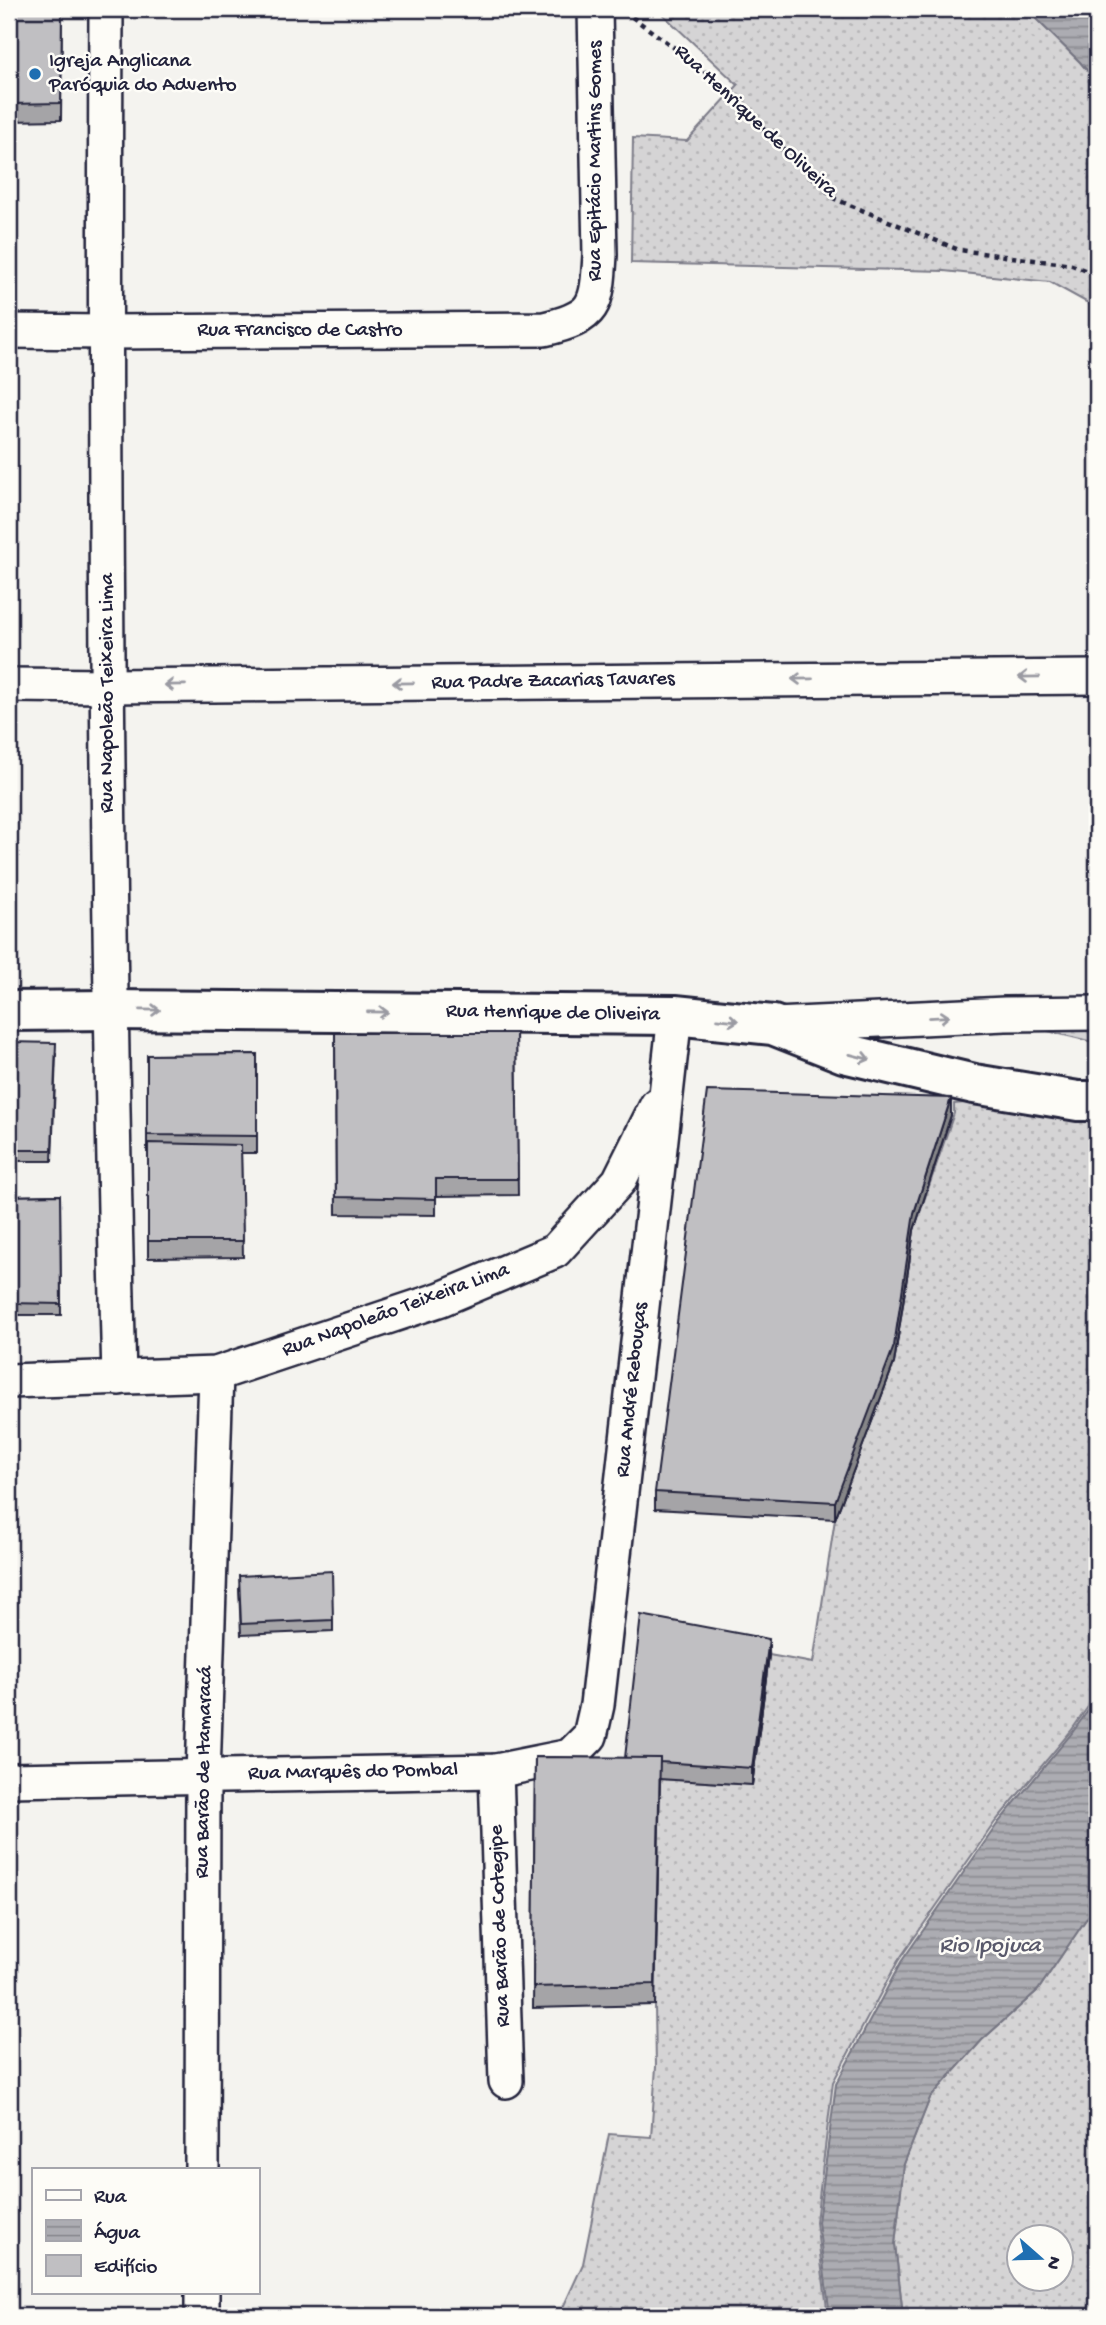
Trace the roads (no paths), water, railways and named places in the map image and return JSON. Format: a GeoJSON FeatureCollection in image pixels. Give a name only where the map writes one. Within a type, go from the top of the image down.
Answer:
{"type":"FeatureCollection","features":[{"type":"Feature","properties":{"kind":"street","name":"Rua Napoleão Teixeira Lima"},"geometry":{"type":"LineString","coordinates":[[106,9],[104,332],[110,1010],[119,1378]]}},
{"type":"Feature","properties":{"kind":"street","name":"Rua Epitácio Martins Gomes"},"geometry":{"type":"LineString","coordinates":[[588,312],[598,289],[600,255],[595,9]]}},
{"type":"Feature","properties":{"kind":"street","name":"Rua Francisco de Castro"},"geometry":{"type":"LineString","coordinates":[[9,331],[544,329],[572,322],[588,312]]}},
{"type":"Feature","properties":{"kind":"street","name":"Rua Padre Zacarias Tavares"},"geometry":{"type":"LineString","coordinates":[[9,685],[1097,677]]}},
{"type":"Feature","properties":{"kind":"street","name":"Rua Henrique de Oliveira"},"geometry":{"type":"LineString","coordinates":[[9,1011],[676,1015],[773,1025],[993,1014],[1097,1013]]}},
{"type":"Feature","properties":{"kind":"street","name":"Rua André Rebouças"},"geometry":{"type":"LineString","coordinates":[[570,1756],[590,1736],[597,1705],[676,1015]]}},
{"type":"Feature","properties":{"kind":"street"},"geometry":{"type":"LineString","coordinates":[[773,1025],[844,1053],[974,1084],[1078,1101],[1097,1101]]}},
{"type":"Feature","properties":{"kind":"street","name":"Rua Napoleão Teixeira Lima"},"geometry":{"type":"LineString","coordinates":[[9,1381],[216,1374],[441,1299],[555,1251],[619,1181],[667,1084]]}},
{"type":"Feature","properties":{"kind":"street","name":"Rua Barão de Itamaracá"},"geometry":{"type":"LineString","coordinates":[[202,2168],[203,1776],[216,1374]]}},
{"type":"Feature","properties":{"kind":"street","name":"Rua Marquês do Pombal"},"geometry":{"type":"LineString","coordinates":[[9,1780],[496,1771],[570,1756]]}},
{"type":"Feature","properties":{"kind":"street","name":"Rua Barão de Cotegipe"},"geometry":{"type":"LineString","coordinates":[[496,1771],[506,2081]]}},
{"type":"Feature","properties":{"kind":"street"},"geometry":{"type":"LineString","coordinates":[[202,2294],[202,2316]]}},
{"type":"Feature","properties":{"kind":"water"},"geometry":{"type":"Polygon","coordinates":[[[1026,9],[1097,9],[1097,82],[1080,62],[1026,9]]]}},
{"type":"Feature","properties":{"kind":"water","name":"Rio Ipojuca"},"geometry":{"type":"Polygon","coordinates":[[[1097,1698],[1097,1903],[1038,1990],[982,2040],[930,2098],[904,2164],[895,2244],[903,2316],[830,2316],[818,2222],[836,2084],[901,1962],[998,1823],[1072,1733],[1097,1698]]]}},
{"type":"Feature","properties":{"kind":"place","name":"Igreja Anglicana Paróquia do Advento"},"geometry":{"type":"Point","coordinates":[35,74]}}]}
